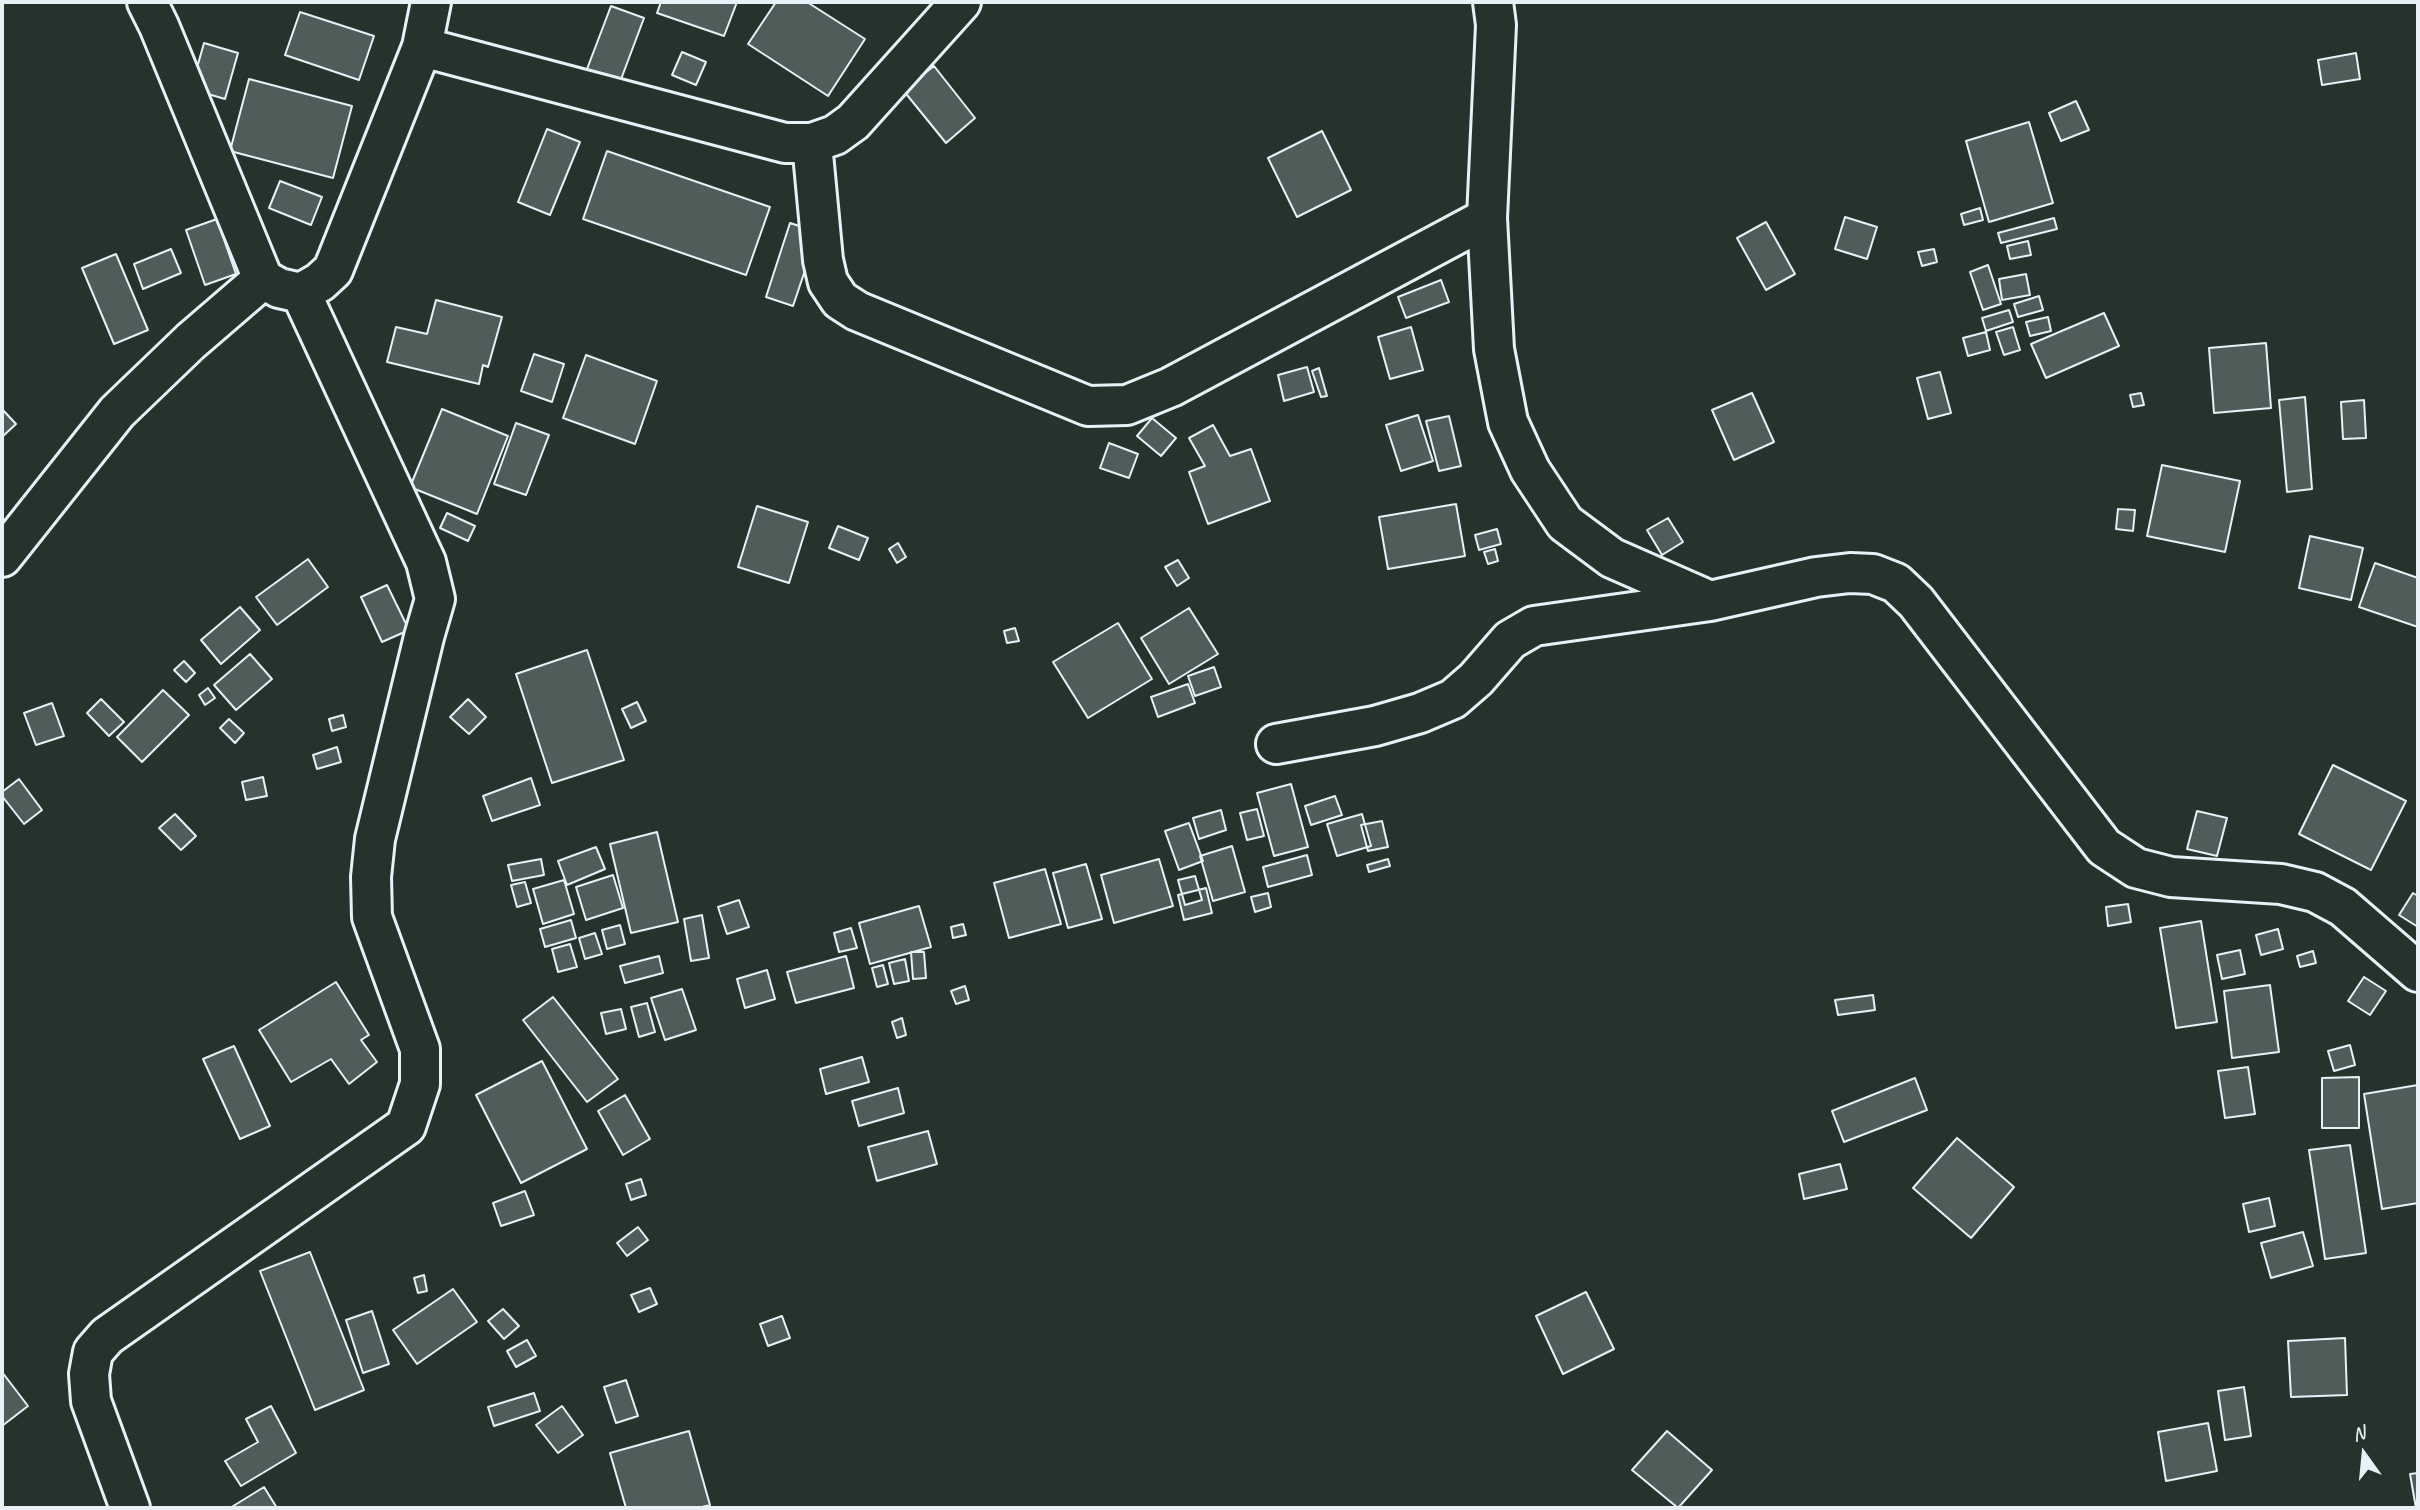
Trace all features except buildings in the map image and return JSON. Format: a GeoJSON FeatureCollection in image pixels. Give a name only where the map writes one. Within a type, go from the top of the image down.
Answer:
{"type":"FeatureCollection","features":[{"type":"Feature","properties":{"kind":"street"},"geometry":{"type":"LineString","coordinates":[[147,2],[263,279],[279,288],[301,293],[320,282],[332,270],[422,47],[431,2]]}},
{"type":"Feature","properties":{"kind":"street"},"geometry":{"type":"LineString","coordinates":[[422,47],[785,143],[811,143],[835,135],[853,122],[961,2]]}},
{"type":"Feature","properties":{"kind":"street"},"geometry":{"type":"LineString","coordinates":[[1493,2],[1496,25],[1486,218],[1494,349],[1508,422],[1530,470],[1565,523],[1612,558],[1710,601]]}},
{"type":"Feature","properties":{"kind":"street"},"geometry":{"type":"LineString","coordinates":[[811,143],[823,260],[828,282],[840,300],[857,311],[1088,406],[1127,405],[1171,387],[1486,218]]}},
{"type":"Feature","properties":{"kind":"street"},"geometry":{"type":"LineString","coordinates":[[2,557],[117,412],[191,341],[263,279]]}},
{"type":"Feature","properties":{"kind":"street"},"geometry":{"type":"LineString","coordinates":[[130,1508],[91,1401],[89,1374],[93,1352],[107,1336],[406,1126],[419,1084],[419,1049],[372,917],[371,877],[375,839],[435,599],[426,562],[301,293]]}},
{"type":"Feature","properties":{"kind":"street"},"geometry":{"type":"LineString","coordinates":[[1276,744],[1375,726],[1420,713],[1453,699],[1476,679],[1510,640],[1534,625],[1710,601],[1816,577],[1873,574],[1896,583],[1916,603],[2104,847],[2136,869],[2171,877],[2228,883],[2281,884],[2315,892],[2343,907],[2418,972]]}}]}
